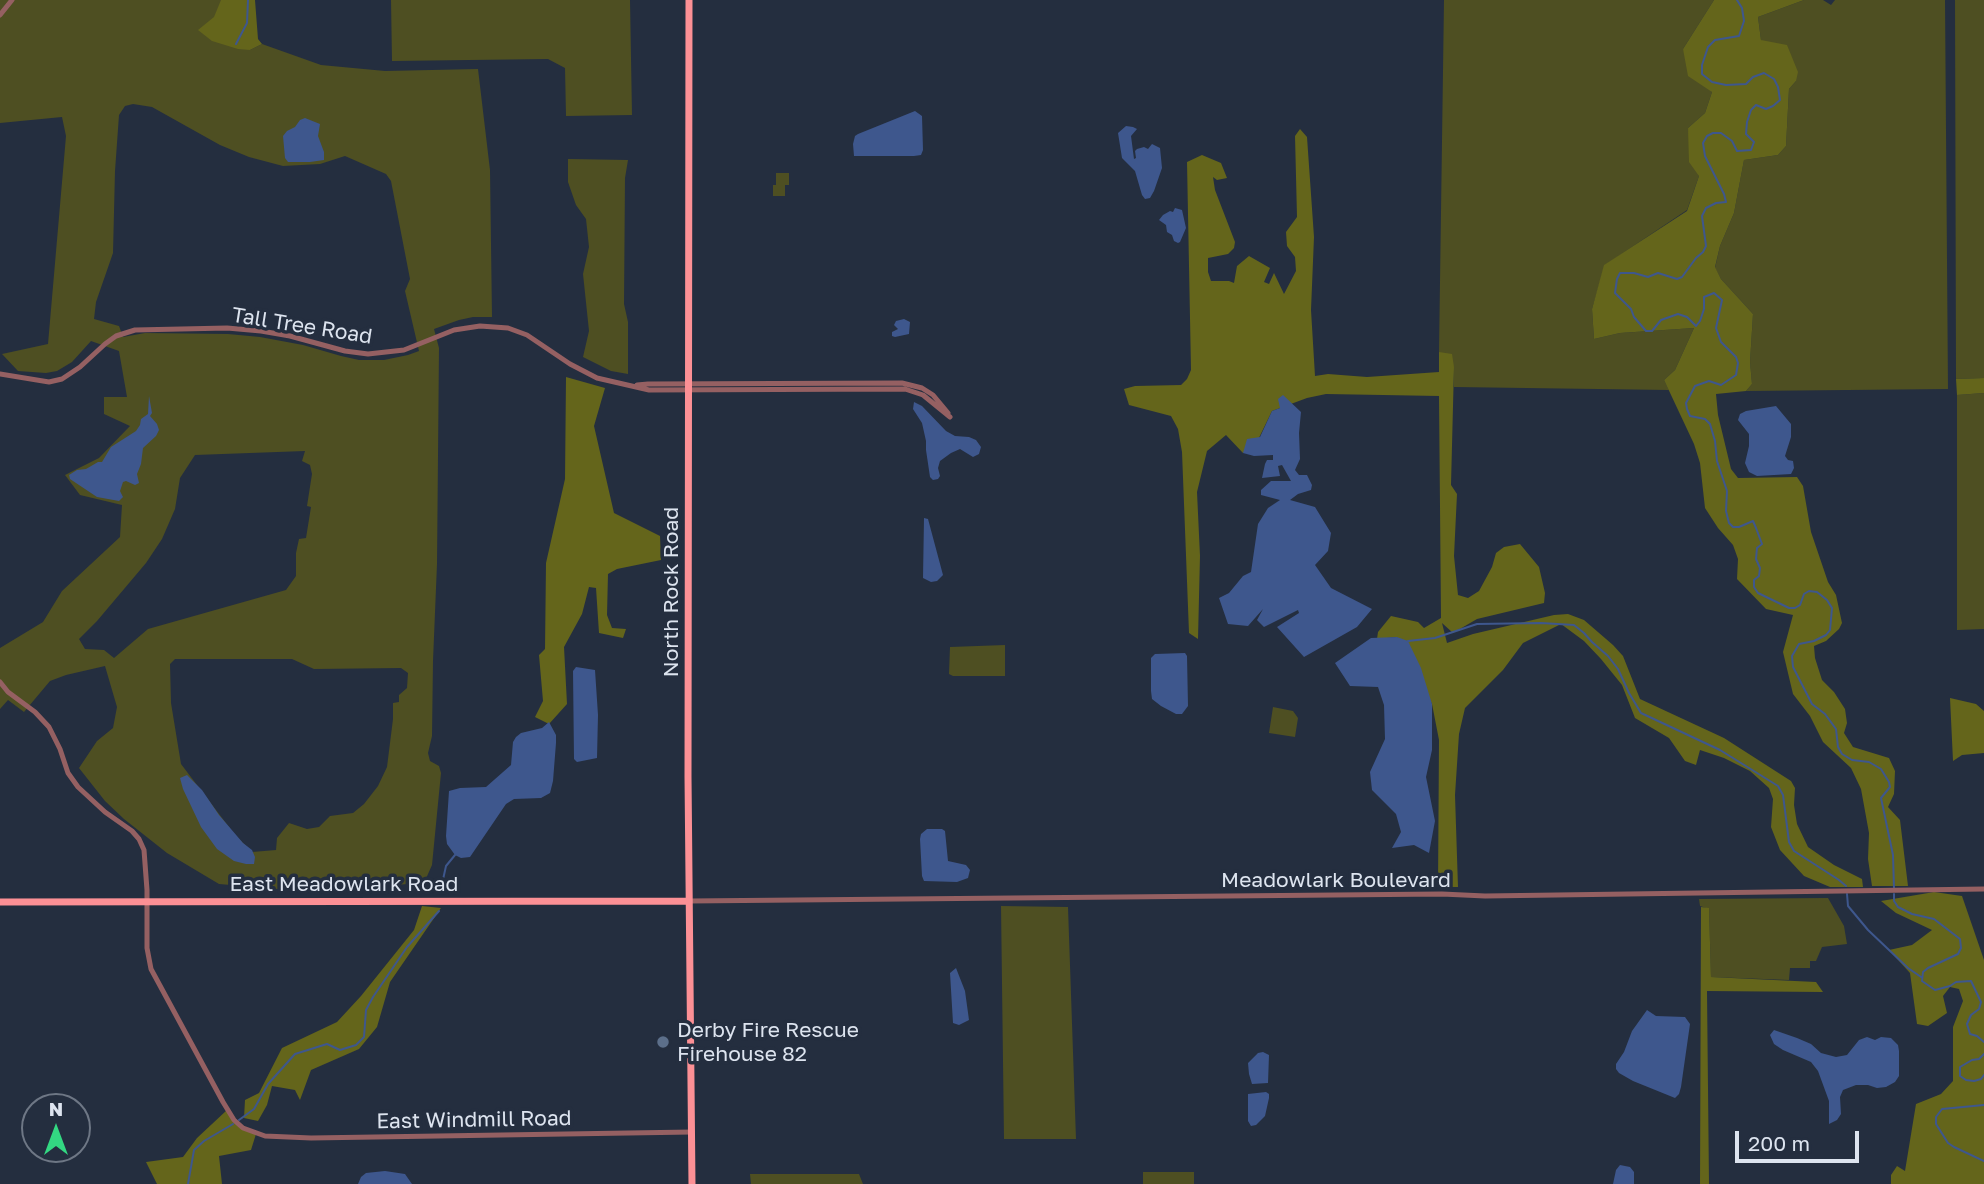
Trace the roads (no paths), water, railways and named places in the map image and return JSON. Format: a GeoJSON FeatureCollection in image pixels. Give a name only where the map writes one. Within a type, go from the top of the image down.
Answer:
{"type":"FeatureCollection","features":[{"type":"Feature","properties":{"kind":"main road","name":"North Rock Road"},"geometry":{"type":"LineString","coordinates":[[689,0],[689,901],[692,1184]]}},
{"type":"Feature","properties":{"kind":"main road","name":"East Meadowlark Road"},"geometry":{"type":"LineString","coordinates":[[0,902],[689,901]]}},
{"type":"Feature","properties":{"kind":"street"},"geometry":{"type":"LineString","coordinates":[[0,15],[12,0]]}},
{"type":"Feature","properties":{"kind":"street","name":"Tall Tree Road"},"geometry":{"type":"LineString","coordinates":[[2,376],[49,382],[62,379],[80,367],[104,344],[116,336],[135,330],[227,328],[261,331],[368,354],[404,349],[454,330],[480,326],[508,328],[527,335],[570,364],[597,378],[634,386],[648,384],[689,387],[905,389],[923,395],[950,417],[933,395],[911,384],[689,387]]}},
{"type":"Feature","properties":{"kind":"street"},"geometry":{"type":"LineString","coordinates":[[0,682],[49,727],[68,772],[78,788],[139,839],[144,850],[147,902]]}},
{"type":"Feature","properties":{"kind":"street","name":"Meadowlark Boulevard"},"geometry":{"type":"LineString","coordinates":[[689,901],[1442,894],[1485,896],[1984,889]]}},
{"type":"Feature","properties":{"kind":"street","name":"East Windmill Road"},"geometry":{"type":"LineString","coordinates":[[147,902],[147,948],[151,969],[234,1120],[256,1134],[311,1138],[692,1132]]}},
{"type":"Feature","properties":{"kind":"water"},"geometry":{"type":"Polygon","coordinates":[[[915,111],[922,116],[921,155],[854,156],[855,136],[915,111]]]}},
{"type":"Feature","properties":{"kind":"water"},"geometry":{"type":"Polygon","coordinates":[[[305,118],[320,124],[318,136],[324,160],[288,162],[285,158],[283,136],[305,118]]]}},
{"type":"Feature","properties":{"kind":"water"},"geometry":{"type":"Polygon","coordinates":[[[1126,126],[1137,129],[1131,136],[1134,159],[1137,149],[1148,149],[1152,144],[1160,148],[1162,168],[1150,198],[1145,199],[1142,195],[1135,171],[1122,158],[1118,133],[1126,126]]]}},
{"type":"Feature","properties":{"kind":"water"},"geometry":{"type":"Polygon","coordinates":[[[1175,208],[1182,210],[1186,228],[1178,243],[1167,232],[1166,225],[1159,220],[1175,208]]]}},
{"type":"Feature","properties":{"kind":"water"},"geometry":{"type":"Polygon","coordinates":[[[904,319],[910,322],[909,334],[892,336],[892,332],[898,329],[894,325],[896,321],[904,319]]]}},
{"type":"Feature","properties":{"kind":"water"},"geometry":{"type":"Polygon","coordinates":[[[1283,395],[1301,412],[1300,459],[1295,470],[1299,475],[1307,475],[1312,485],[1311,490],[1290,500],[1315,507],[1331,533],[1328,551],[1315,565],[1331,588],[1372,609],[1357,627],[1304,657],[1277,627],[1299,613],[1298,610],[1264,627],[1257,620],[1263,609],[1248,626],[1228,624],[1219,598],[1229,593],[1243,576],[1251,572],[1258,524],[1268,508],[1280,500],[1261,495],[1261,490],[1271,481],[1291,481],[1282,465],[1278,466],[1280,476],[1262,478],[1265,464],[1267,460],[1273,460],[1273,455],[1254,456],[1243,453],[1247,439],[1260,437],[1272,411],[1280,408],[1278,399],[1283,395]]]}},
{"type":"Feature","properties":{"kind":"water"},"geometry":{"type":"Polygon","coordinates":[[[149,396],[152,413],[150,416],[159,430],[143,448],[137,474],[139,483],[135,485],[123,482],[120,491],[123,497],[119,501],[97,497],[70,479],[69,475],[77,470],[102,462],[111,447],[136,431],[141,419],[148,414],[149,396]]]}},
{"type":"Feature","properties":{"kind":"water"},"geometry":{"type":"Polygon","coordinates":[[[914,402],[922,406],[946,431],[955,436],[976,440],[981,447],[979,454],[973,457],[960,449],[951,453],[940,461],[940,476],[933,480],[930,477],[922,423],[913,409],[914,402]]]}},
{"type":"Feature","properties":{"kind":"water"},"geometry":{"type":"Polygon","coordinates":[[[1776,406],[1791,424],[1791,437],[1785,456],[1793,461],[1794,468],[1791,474],[1757,476],[1749,472],[1745,463],[1749,434],[1738,420],[1740,414],[1746,411],[1776,406]]]}},
{"type":"Feature","properties":{"kind":"water"},"geometry":{"type":"Polygon","coordinates":[[[924,518],[928,519],[943,575],[937,581],[931,582],[923,578],[924,518]]]}},
{"type":"Feature","properties":{"kind":"water"},"geometry":{"type":"Polygon","coordinates":[[[1397,637],[1408,641],[1421,668],[1432,704],[1432,750],[1426,777],[1435,821],[1429,853],[1414,845],[1392,848],[1401,832],[1396,814],[1372,790],[1370,772],[1385,739],[1384,705],[1378,687],[1350,686],[1335,663],[1371,638],[1397,637]]]}},
{"type":"Feature","properties":{"kind":"water"},"geometry":{"type":"Polygon","coordinates":[[[1185,653],[1188,706],[1182,714],[1176,714],[1152,699],[1151,658],[1155,654],[1185,653]]]}},
{"type":"Feature","properties":{"kind":"water"},"geometry":{"type":"Polygon","coordinates":[[[576,667],[595,670],[598,715],[597,758],[577,762],[574,759],[573,671],[576,667]]]}},
{"type":"Feature","properties":{"kind":"water"},"geometry":{"type":"Polygon","coordinates":[[[549,722],[556,735],[550,793],[541,798],[514,799],[506,804],[470,857],[461,858],[455,855],[447,844],[446,836],[449,791],[486,787],[511,765],[516,737],[521,733],[542,728],[549,722]]]}},
{"type":"Feature","properties":{"kind":"water"},"geometry":{"type":"Polygon","coordinates":[[[187,775],[243,843],[252,850],[254,864],[234,861],[217,849],[201,827],[183,789],[180,778],[187,775]]]}},
{"type":"Feature","properties":{"kind":"water"},"geometry":{"type":"Polygon","coordinates":[[[927,829],[945,831],[948,861],[966,865],[970,870],[968,878],[957,882],[924,881],[920,839],[927,829]]]}},
{"type":"Feature","properties":{"kind":"water"},"geometry":{"type":"Polygon","coordinates":[[[956,968],[965,991],[969,1020],[959,1025],[953,1023],[950,973],[956,968]]]}},
{"type":"Feature","properties":{"kind":"water"},"geometry":{"type":"Polygon","coordinates":[[[1647,1010],[1656,1016],[1685,1017],[1690,1024],[1681,1087],[1675,1098],[1633,1081],[1616,1069],[1632,1031],[1647,1010]]]}},
{"type":"Feature","properties":{"kind":"water"},"geometry":{"type":"Polygon","coordinates":[[[1774,1030],[1811,1044],[1821,1053],[1836,1057],[1847,1055],[1859,1040],[1867,1037],[1875,1040],[1881,1037],[1891,1038],[1898,1045],[1899,1076],[1886,1087],[1856,1085],[1843,1090],[1840,1097],[1841,1114],[1829,1124],[1829,1101],[1818,1071],[1811,1062],[1774,1044],[1770,1035],[1774,1030]]]}},
{"type":"Feature","properties":{"kind":"water"},"geometry":{"type":"Polygon","coordinates":[[[1258,1053],[1269,1055],[1268,1083],[1252,1084],[1248,1063],[1258,1053]]]}},
{"type":"Feature","properties":{"kind":"water"},"geometry":{"type":"Polygon","coordinates":[[[1266,1092],[1269,1098],[1265,1116],[1251,1126],[1248,1121],[1248,1094],[1266,1092]]]}},
{"type":"Feature","properties":{"kind":"water"},"geometry":{"type":"Polygon","coordinates":[[[1620,1165],[1630,1167],[1634,1172],[1634,1184],[1613,1184],[1620,1165]]]}},
{"type":"Feature","properties":{"kind":"water"},"geometry":{"type":"Polygon","coordinates":[[[385,1171],[405,1174],[412,1184],[358,1184],[366,1173],[385,1171]]]}},
{"type":"Feature","properties":{"kind":"waterway"},"geometry":{"type":"LineString","coordinates":[[236,44],[247,23],[248,0]]}},
{"type":"Feature","properties":{"kind":"waterway"},"geometry":{"type":"LineString","coordinates":[[1737,0],[1742,8],[1744,21],[1739,36],[1715,40],[1708,47],[1702,74],[1712,82],[1726,85],[1746,84],[1753,77],[1764,73],[1774,79],[1780,100],[1766,109],[1756,105],[1751,110],[1746,134],[1754,142],[1751,150],[1737,151],[1732,141],[1721,133],[1707,136],[1703,143],[1705,156],[1726,202],[1706,208],[1702,216],[1706,246],[1682,277],[1677,279],[1658,273],[1648,277],[1620,273],[1615,293],[1631,309],[1646,331],[1652,331],[1661,320],[1678,314],[1687,317],[1696,326],[1704,309],[1704,297],[1714,293],[1722,300],[1716,328],[1721,342],[1736,357],[1736,375],[1721,385],[1709,381],[1695,386],[1686,403],[1687,409],[1690,416],[1705,419],[1710,424],[1717,461],[1727,491],[1726,511],[1729,523],[1733,527],[1739,527],[1753,521],[1756,528],[1762,544],[1757,548],[1756,559],[1760,568],[1759,576],[1754,580],[1758,593],[1789,608],[1795,608],[1800,605],[1804,594],[1809,591],[1817,592],[1832,608],[1830,630],[1814,641],[1799,644],[1792,656],[1793,667],[1812,704],[1825,714],[1836,729],[1838,747],[1842,754],[1852,760],[1869,762],[1881,769],[1889,782],[1890,787],[1881,798],[1893,855],[1894,888]]}},
{"type":"Feature","properties":{"kind":"waterway"},"geometry":{"type":"LineString","coordinates":[[1408,641],[1435,638],[1477,624],[1574,625],[1608,656],[1618,669],[1641,713],[1720,750],[1778,786],[1783,795],[1789,842],[1794,851],[1846,886]]}},
{"type":"Feature","properties":{"kind":"waterway"},"geometry":{"type":"LineString","coordinates":[[440,893],[446,866],[455,855]]}},
{"type":"Feature","properties":{"kind":"waterway"},"geometry":{"type":"LineString","coordinates":[[1847,894],[1848,906],[1868,930],[1921,977]]}},
{"type":"Feature","properties":{"kind":"waterway"},"geometry":{"type":"LineString","coordinates":[[1894,894],[1898,907],[1912,914],[1934,919],[1960,939],[1961,948],[1958,954],[1928,968],[1923,972],[1922,981],[1935,990],[1956,982],[1971,981],[1981,1002],[1967,1024],[1970,1034],[1984,1042]]}},
{"type":"Feature","properties":{"kind":"waterway"},"geometry":{"type":"LineString","coordinates":[[239,1120],[254,1109],[268,1084],[295,1054],[327,1044],[340,1050],[356,1045],[364,1037],[366,1010],[373,997],[407,947],[439,911]]}},
{"type":"Feature","properties":{"kind":"waterway"},"geometry":{"type":"LineString","coordinates":[[1984,1054],[1960,1067],[1960,1076],[1974,1081],[1984,1075]]}},
{"type":"Feature","properties":{"kind":"waterway"},"geometry":{"type":"LineString","coordinates":[[1984,1105],[1942,1109],[1936,1117],[1936,1124],[1948,1143],[1984,1161]]}},
{"type":"Feature","properties":{"kind":"waterway"},"geometry":{"type":"LineString","coordinates":[[188,1184],[194,1150],[233,1124]]}},
{"type":"Feature","properties":{"kind":"place","name":"Derby Fire Rescue Firehouse 82"},"geometry":{"type":"Point","coordinates":[663,1042]}}]}
